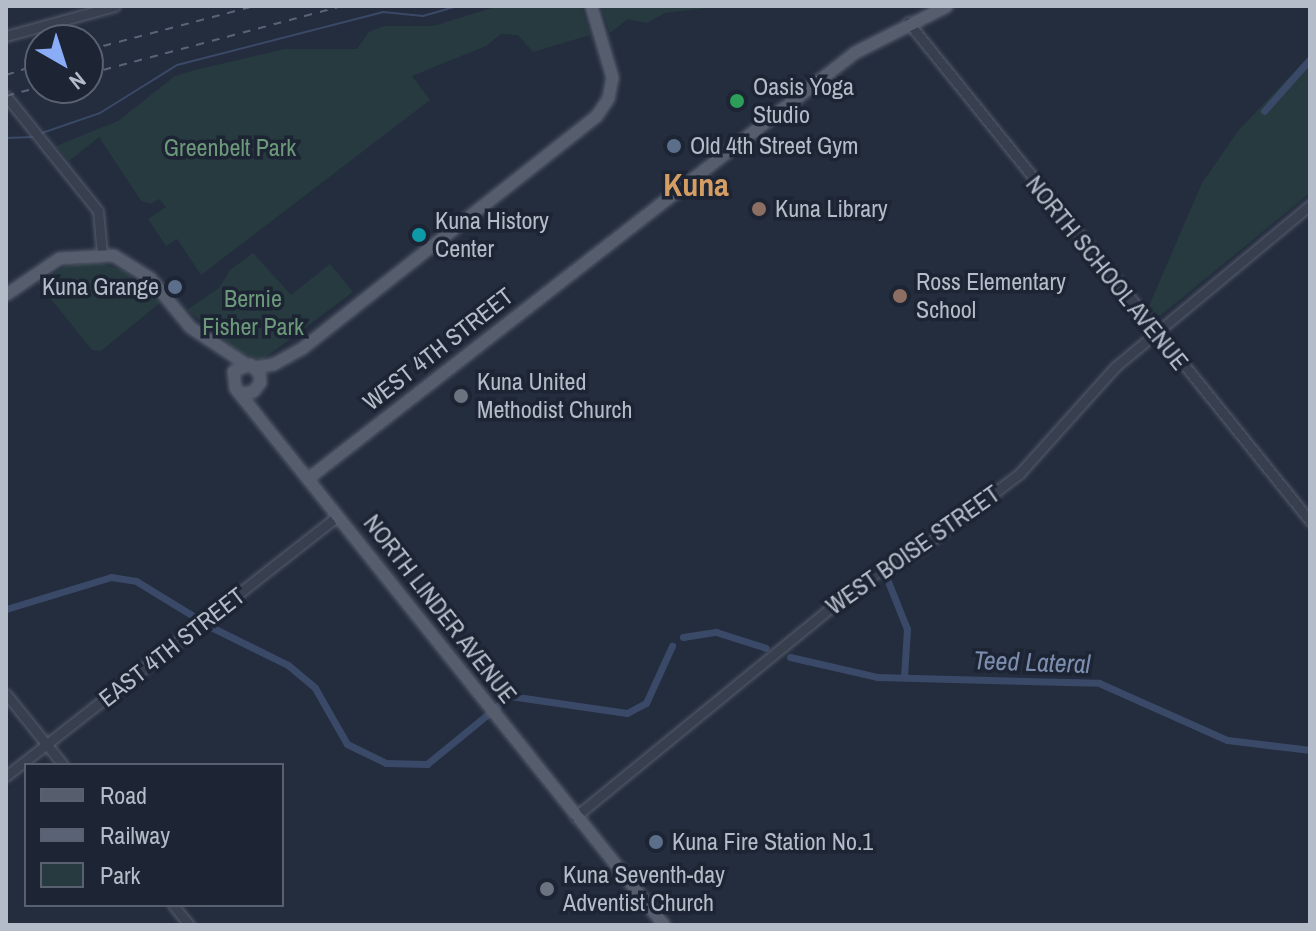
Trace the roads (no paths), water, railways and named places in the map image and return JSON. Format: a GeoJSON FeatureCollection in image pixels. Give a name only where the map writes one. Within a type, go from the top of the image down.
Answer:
{"type":"FeatureCollection","features":[{"type":"Feature","properties":{"kind":"main road"},"geometry":{"type":"LineString","coordinates":[[243,393],[259,384],[289,356],[582,129],[604,107],[610,89],[610,63],[591,6]]}},
{"type":"Feature","properties":{"kind":"main road","name":"WEST 4TH STREET"},"geometry":{"type":"LineString","coordinates":[[308,478],[855,52],[908,22],[946,6]]}},
{"type":"Feature","properties":{"kind":"main road"},"geometry":{"type":"LineString","coordinates":[[6,294],[59,258],[102,254],[138,268],[214,346],[232,374],[250,365],[289,356]]}},
{"type":"Feature","properties":{"kind":"main road"},"geometry":{"type":"LineString","coordinates":[[214,346],[250,365]]}},
{"type":"Feature","properties":{"kind":"main road","name":"NORTH LINDER AVENUE"},"geometry":{"type":"LineString","coordinates":[[250,365],[259,384],[258,399],[270,429]]}},
{"type":"Feature","properties":{"kind":"main road","name":"NORTH LINDER AVENUE"},"geometry":{"type":"LineString","coordinates":[[232,374],[232,384],[243,393],[575,817],[664,925]]}},
{"type":"Feature","properties":{"kind":"street"},"geometry":{"type":"LineString","coordinates":[[6,36],[115,6]]}},
{"type":"Feature","properties":{"kind":"street","name":"NORTH SCHOOL AVENUE"},"geometry":{"type":"LineString","coordinates":[[908,22],[1154,333],[1310,521]]}},
{"type":"Feature","properties":{"kind":"street"},"geometry":{"type":"LineString","coordinates":[[6,96],[98,211],[102,254]]}},
{"type":"Feature","properties":{"kind":"street","name":"WEST BOISE STREET"},"geometry":{"type":"LineString","coordinates":[[575,817],[867,578],[920,549],[1020,473],[1094,387],[1154,333],[1310,205]]}},
{"type":"Feature","properties":{"kind":"street","name":"EAST 4TH STREET"},"geometry":{"type":"LineString","coordinates":[[6,776],[338,516]]}},
{"type":"Feature","properties":{"kind":"street"},"geometry":{"type":"LineString","coordinates":[[6,694],[61,763]]}},
{"type":"Feature","properties":{"kind":"street"},"geometry":{"type":"LineString","coordinates":[[175,907],[189,925]]}},
{"type":"Feature","properties":{"kind":"waterway"},"geometry":{"type":"LineString","coordinates":[[42,133],[100,113],[177,65],[383,12],[423,16],[458,6]]}},
{"type":"Feature","properties":{"kind":"waterway"},"geometry":{"type":"LineString","coordinates":[[1264,111],[1310,59]]}},
{"type":"Feature","properties":{"kind":"waterway"},"geometry":{"type":"LineString","coordinates":[[6,138],[32,137]]}},
{"type":"Feature","properties":{"kind":"waterway","name":"Teed Lateral"},"geometry":{"type":"LineString","coordinates":[[6,609],[111,577],[136,581],[195,617]]}},
{"type":"Feature","properties":{"kind":"waterway"},"geometry":{"type":"LineString","coordinates":[[887,579],[907,629],[904,677]]}},
{"type":"Feature","properties":{"kind":"waterway","name":"Teed Lateral"},"geometry":{"type":"LineString","coordinates":[[211,627],[288,665],[315,688],[347,744],[386,763],[427,764],[510,696],[627,713],[646,703],[672,646]]}},
{"type":"Feature","properties":{"kind":"waterway","name":"Teed Lateral"},"geometry":{"type":"LineString","coordinates":[[683,637],[716,632],[766,648]]}},
{"type":"Feature","properties":{"kind":"waterway","name":"Teed Lateral"},"geometry":{"type":"LineString","coordinates":[[790,657],[877,677],[1099,683],[1227,740],[1310,750]]}},
{"type":"Feature","properties":{"kind":"railway"},"geometry":{"type":"LineString","coordinates":[[104,46],[255,6]]}},
{"type":"Feature","properties":{"kind":"railway"},"geometry":{"type":"LineString","coordinates":[[104,70],[342,6]]}},
{"type":"Feature","properties":{"kind":"railway"},"geometry":{"type":"LineString","coordinates":[[6,75],[24,69]]}},
{"type":"Feature","properties":{"kind":"railway"},"geometry":{"type":"LineString","coordinates":[[6,96],[24,91]]}},
{"type":"Feature","properties":{"kind":"place","name":"Oasis Yoga Studio"},"geometry":{"type":"Point","coordinates":[737,101]}},
{"type":"Feature","properties":{"kind":"place","name":"Old 4th Street Gym"},"geometry":{"type":"Point","coordinates":[674,146]}},
{"type":"Feature","properties":{"kind":"place","name":"Kuna Library"},"geometry":{"type":"Point","coordinates":[759,209]}},
{"type":"Feature","properties":{"kind":"place","name":"Kuna History Center"},"geometry":{"type":"Point","coordinates":[419,235]}},
{"type":"Feature","properties":{"kind":"place","name":"Kuna Grange"},"geometry":{"type":"Point","coordinates":[175,287]}},
{"type":"Feature","properties":{"kind":"place","name":"Ross Elementary School"},"geometry":{"type":"Point","coordinates":[900,296]}},
{"type":"Feature","properties":{"kind":"place","name":"Kuna United Methodist Church"},"geometry":{"type":"Point","coordinates":[461,396]}},
{"type":"Feature","properties":{"kind":"place","name":"Kuna Fire Station No.1"},"geometry":{"type":"Point","coordinates":[656,842]}},
{"type":"Feature","properties":{"kind":"place","name":"Kuna Seventh-day Adventist Church"},"geometry":{"type":"Point","coordinates":[547,889]}},
{"type":"Feature","properties":{"kind":"district","name":"Kuna"},"geometry":{"type":"Point","coordinates":[696,185]}},
{"type":"Feature","properties":{"kind":"park label","name":"Greenbelt Park"},"geometry":{"type":"Point","coordinates":[230,148]}},
{"type":"Feature","properties":{"kind":"park label","name":"Bernie Fisher Park"},"geometry":{"type":"Point","coordinates":[253,313]}}]}
